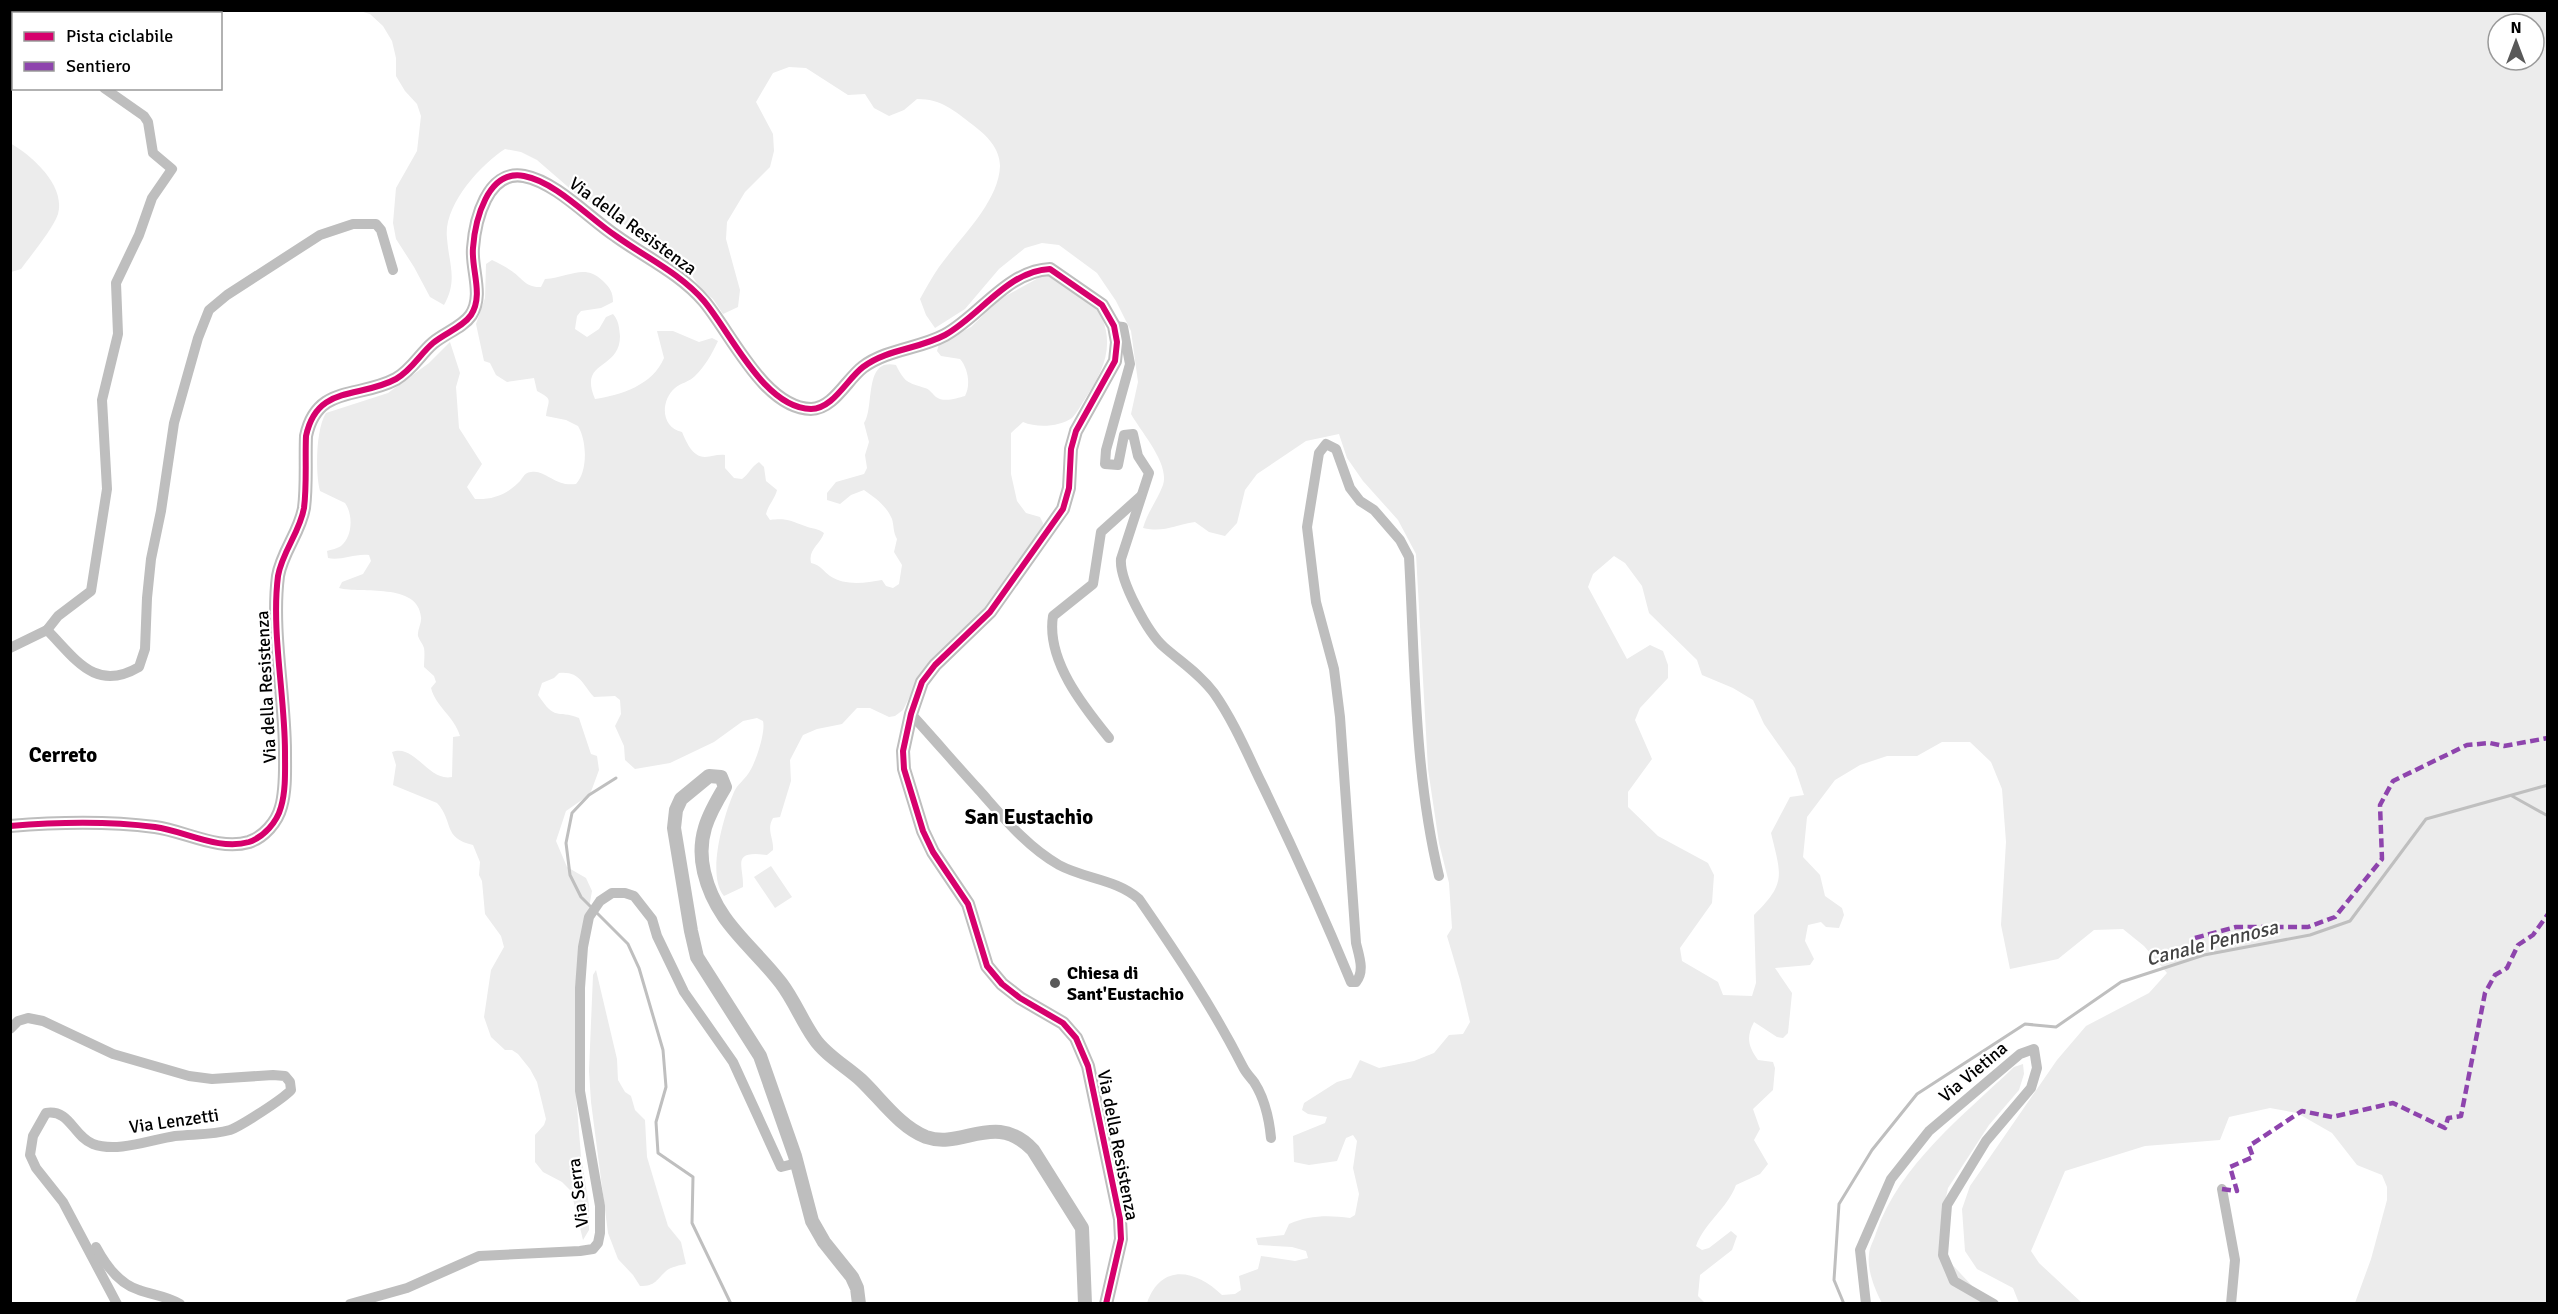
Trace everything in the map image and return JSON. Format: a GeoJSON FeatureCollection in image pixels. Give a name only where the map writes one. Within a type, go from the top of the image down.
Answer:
{"type":"FeatureCollection","features":[{"type":"Feature","properties":{"kind":"street"},"geometry":{"type":"LineString","coordinates":[[10,648],[47,630],[58,616],[92,591],[107,489],[102,400],[118,334],[116,283],[139,235],[152,198],[172,169],[153,153],[148,122],[144,116],[107,90]]}},
{"type":"Feature","properties":{"kind":"street","name":"Via della Resistenza"},"geometry":{"type":"LineString","coordinates":[[10,826],[112,823],[158,828],[221,843],[245,843],[257,839],[273,825],[281,807],[285,776],[285,731],[277,608],[278,576],[304,510],[306,436],[309,424],[319,407],[330,399],[375,388],[396,379],[406,372],[432,343],[470,317],[475,307],[477,294],[472,250],[477,220],[489,192],[499,182],[513,176],[524,176],[546,184],[616,236],[669,271],[703,300],[756,373],[781,399],[796,407],[814,409],[827,405],[848,381],[873,361],[893,352],[928,343],[946,334],[968,320],[1010,284],[1041,269],[1050,269],[1102,305],[1114,326],[1117,342],[1115,361],[1076,431],[1071,449],[1069,488],[1063,509],[990,612],[935,665],[922,682],[911,714],[903,751],[908,784],[933,852],[968,904],[987,966],[1002,984],[1020,998],[1063,1023],[1076,1038],[1088,1066],[1120,1219],[1121,1239],[1106,1304]]}},
{"type":"Feature","properties":{"kind":"street"},"geometry":{"type":"LineString","coordinates":[[47,630],[88,672],[104,676],[126,675],[139,667],[145,650],[151,559],[161,511],[174,423],[198,338],[209,310],[227,295],[320,235],[353,224],[376,224],[381,230],[393,270]]}},
{"type":"Feature","properties":{"kind":"street"},"geometry":{"type":"LineString","coordinates":[[1114,326],[1123,327],[1130,364],[1106,450],[1105,464],[1118,465],[1124,435],[1133,434],[1138,456],[1149,473],[1121,559],[1120,568],[1129,595],[1162,646],[1185,662],[1214,693],[1242,743],[1307,875],[1351,982],[1356,982],[1361,969],[1356,943],[1340,717],[1334,669],[1316,602],[1307,527],[1319,453],[1326,444],[1336,449],[1350,488],[1360,501],[1374,510],[1400,540],[1409,557],[1421,776],[1428,831],[1439,876]]}},
{"type":"Feature","properties":{"kind":"street"},"geometry":{"type":"LineString","coordinates":[[1109,738],[1079,702],[1054,648],[1052,622],[1053,616],[1059,610],[1093,584],[1101,532],[1144,493]]}},
{"type":"Feature","properties":{"kind":"street"},"geometry":{"type":"LineString","coordinates":[[911,714],[1010,825],[1030,844],[1059,865],[1083,875],[1110,882],[1130,891],[1139,899],[1191,975],[1263,1098],[1271,1138]]}},
{"type":"Feature","properties":{"kind":"street"},"geometry":{"type":"LineString","coordinates":[[859,1304],[857,1288],[852,1277],[824,1242],[812,1221],[796,1163],[760,1056],[697,957],[674,828],[676,810],[681,799],[709,776],[721,777],[725,787],[706,820],[701,837],[703,864],[723,917],[732,930],[781,984],[815,1041],[861,1080],[909,1128],[927,1137],[939,1139],[986,1132],[1006,1132],[1024,1140],[1033,1150],[1082,1228],[1085,1304]]}},
{"type":"Feature","properties":{"kind":"street","name":"Via Serra"},"geometry":{"type":"LineString","coordinates":[[351,1304],[407,1288],[479,1256],[580,1251],[593,1249],[598,1243],[600,1206],[580,1091],[580,988],[589,917],[600,901],[612,893],[625,892],[634,896],[644,907],[684,992],[733,1062],[781,1167],[796,1163]]}},
{"type":"Feature","properties":{"kind":"street","name":"Via Lenzetti"},"geometry":{"type":"LineString","coordinates":[[10,1029],[18,1021],[28,1018],[43,1021],[113,1054],[189,1076],[212,1079],[273,1074],[285,1076],[290,1082],[291,1090],[284,1098],[228,1131],[132,1144],[104,1146],[92,1143],[66,1118],[54,1112],[46,1113],[33,1136],[30,1155],[36,1168],[63,1202],[117,1304]]}},
{"type":"Feature","properties":{"kind":"street","name":"Via Vietina"},"geometry":{"type":"LineString","coordinates":[[1866,1304],[1860,1250],[1891,1179],[1929,1131],[2020,1054],[2034,1049],[2037,1068],[2031,1088],[1986,1141],[1947,1205],[1943,1255],[1954,1281],[1994,1304]]}},
{"type":"Feature","properties":{"kind":"street"},"geometry":{"type":"LineString","coordinates":[[2222,1189],[2235,1260],[2231,1304]]}},
{"type":"Feature","properties":{"kind":"street"},"geometry":{"type":"LineString","coordinates":[[63,1202],[71,1205],[102,1258],[117,1277],[136,1290],[170,1298],[180,1304]]}},
{"type":"Feature","properties":{"kind":"shaded area"},"geometry":{"type":"Polygon","coordinates":[[[360,11],[2547,11],[2547,1303],[2355,1303],[2371,1259],[2387,1200],[2387,1187],[2382,1175],[2357,1165],[2332,1133],[2297,1113],[2270,1108],[2229,1117],[2220,1140],[2145,1146],[2065,1171],[2031,1251],[2039,1263],[2082,1303],[2019,1303],[2013,1288],[1977,1269],[1965,1251],[1962,1209],[1970,1186],[2057,1060],[2086,1026],[2149,993],[2167,973],[2144,946],[2123,929],[2094,930],[2058,959],[2010,969],[2001,925],[2006,842],[2002,789],[1991,762],[1970,742],[1942,742],[1917,756],[1887,756],[1860,765],[1835,780],[1807,817],[1803,857],[1820,875],[1825,896],[1842,908],[1844,915],[1839,928],[1826,927],[1821,922],[1808,925],[1805,941],[1814,959],[1810,965],[1775,968],[1792,993],[1788,1033],[1783,1038],[1777,1037],[1754,1022],[1751,1027],[1749,1041],[1755,1055],[1758,1060],[1773,1062],[1775,1068],[1773,1090],[1753,1109],[1760,1129],[1754,1140],[1768,1164],[1760,1174],[1736,1185],[1732,1194],[1700,1237],[1696,1246],[1702,1250],[1709,1248],[1731,1231],[1737,1236],[1732,1250],[1700,1275],[1698,1296],[1705,1303],[1147,1303],[1153,1290],[1161,1281],[1170,1276],[1180,1274],[1190,1276],[1212,1286],[1222,1295],[1235,1294],[1241,1290],[1239,1276],[1258,1269],[1261,1256],[1295,1261],[1308,1258],[1306,1251],[1292,1247],[1258,1245],[1256,1238],[1284,1235],[1289,1224],[1312,1217],[1350,1218],[1355,1215],[1359,1194],[1353,1168],[1357,1141],[1353,1135],[1346,1138],[1337,1161],[1309,1165],[1294,1162],[1293,1136],[1325,1123],[1327,1117],[1308,1114],[1302,1110],[1304,1103],[1337,1082],[1351,1078],[1360,1060],[1379,1068],[1414,1061],[1434,1053],[1449,1035],[1463,1034],[1470,1022],[1447,936],[1452,928],[1449,883],[1439,843],[1428,769],[1416,554],[1398,520],[1363,481],[1347,458],[1339,434],[1306,441],[1257,474],[1245,490],[1237,523],[1225,536],[1209,532],[1195,522],[1163,529],[1143,528],[1163,485],[1164,477],[1159,458],[1131,414],[1138,382],[1131,331],[1116,301],[1097,273],[1059,245],[1042,243],[1025,248],[999,269],[965,309],[935,328],[926,315],[920,299],[939,267],[977,220],[993,193],[1000,166],[998,153],[978,129],[940,103],[917,99],[904,110],[889,116],[874,108],[865,94],[848,95],[806,68],[789,67],[773,73],[756,102],[773,134],[774,151],[770,167],[745,192],[727,222],[726,239],[740,290],[738,307],[723,314],[691,274],[650,241],[575,193],[537,160],[521,152],[505,149],[485,165],[465,187],[451,213],[447,226],[447,238],[452,280],[444,305],[430,297],[396,239],[393,223],[396,188],[417,151],[421,116],[417,104],[405,91],[396,76],[396,58],[392,41],[383,26],[370,14],[360,11]],[[1614,556],[1593,574],[1588,587],[1627,659],[1650,645],[1663,651],[1668,665],[1668,678],[1640,708],[1635,720],[1652,759],[1628,792],[1628,807],[1658,836],[1708,863],[1714,875],[1712,903],[1680,948],[1682,961],[1718,982],[1723,995],[1752,996],[1756,983],[1754,915],[1772,895],[1779,878],[1771,833],[1790,797],[1804,795],[1795,768],[1764,724],[1753,700],[1733,688],[1702,675],[1697,660],[1649,613],[1642,586],[1625,563],[1614,556]]]}},
{"type":"Feature","properties":{"kind":"shaded area"},"geometry":{"type":"Polygon","coordinates":[[[10,143],[37,163],[45,172],[57,192],[59,203],[58,214],[47,234],[21,269],[11,272],[10,143]]]}},
{"type":"Feature","properties":{"kind":"shaded area"},"geometry":{"type":"Polygon","coordinates":[[[492,260],[531,286],[541,287],[545,279],[583,272],[596,276],[609,288],[613,302],[601,308],[581,311],[577,316],[575,329],[587,337],[599,329],[606,317],[613,314],[618,324],[620,336],[618,347],[614,355],[595,371],[592,377],[591,386],[595,399],[615,395],[635,387],[652,375],[664,358],[657,331],[673,331],[699,342],[712,338],[718,341],[699,372],[670,393],[665,413],[670,425],[682,432],[690,448],[696,454],[705,457],[725,455],[725,468],[734,478],[742,479],[759,462],[764,467],[766,481],[777,490],[766,514],[770,520],[788,520],[824,533],[811,554],[811,563],[842,581],[862,583],[882,580],[886,586],[893,588],[899,584],[902,565],[894,552],[897,539],[887,510],[864,490],[851,495],[840,504],[827,500],[827,493],[836,482],[864,474],[867,468],[865,455],[869,442],[864,423],[874,376],[879,369],[886,365],[896,365],[907,381],[927,389],[939,399],[950,400],[965,396],[968,377],[965,367],[960,359],[941,356],[937,351],[939,344],[971,327],[1000,299],[1042,276],[1049,276],[1093,306],[1102,318],[1106,329],[1107,351],[1101,371],[1072,418],[1048,426],[1023,422],[1011,433],[1011,474],[1017,501],[1026,513],[1040,517],[1043,523],[1042,530],[981,616],[916,684],[903,710],[889,717],[870,708],[857,708],[842,724],[817,729],[803,735],[790,760],[791,781],[780,817],[773,818],[771,822],[773,850],[767,855],[755,854],[743,857],[741,866],[743,887],[724,896],[719,886],[717,860],[722,829],[730,802],[735,789],[754,763],[764,726],[763,721],[757,718],[743,721],[714,742],[670,763],[635,769],[625,760],[624,746],[615,726],[621,714],[620,700],[615,696],[594,697],[580,679],[572,674],[559,673],[542,683],[538,695],[549,709],[579,718],[591,754],[597,756],[599,770],[589,795],[566,811],[556,841],[567,867],[586,878],[592,891],[578,969],[575,1016],[575,1083],[581,1156],[589,1205],[589,1230],[583,1240],[571,1191],[562,1182],[543,1172],[535,1162],[535,1135],[546,1119],[537,1082],[518,1054],[512,1050],[505,1050],[491,1037],[484,1017],[491,970],[504,947],[501,936],[485,914],[482,881],[479,875],[480,862],[473,845],[463,842],[452,833],[437,803],[393,785],[396,765],[392,752],[408,753],[436,774],[452,777],[453,737],[460,736],[454,723],[433,695],[431,688],[436,682],[434,676],[424,667],[424,648],[418,636],[421,617],[418,606],[400,594],[339,588],[342,582],[363,574],[371,561],[369,555],[328,558],[327,551],[340,547],[348,537],[350,519],[345,503],[320,491],[317,473],[318,440],[326,413],[388,393],[429,363],[450,342],[460,373],[456,387],[459,428],[482,464],[467,487],[475,499],[487,499],[503,494],[531,472],[541,473],[562,483],[576,484],[583,472],[585,456],[578,426],[566,420],[546,416],[549,400],[537,391],[534,378],[507,382],[496,375],[490,363],[484,361],[476,324],[485,298],[486,264],[492,260]]]}},
{"type":"Feature","properties":{"kind":"shaded area"},"geometry":{"type":"Polygon","coordinates":[[[771,866],[792,897],[775,908],[754,877],[771,866]]]}},
{"type":"Feature","properties":{"kind":"shaded area"},"geometry":{"type":"Polygon","coordinates":[[[596,970],[617,1059],[618,1080],[625,1092],[631,1096],[635,1110],[645,1120],[647,1157],[668,1226],[681,1242],[686,1264],[668,1270],[655,1282],[645,1286],[640,1286],[618,1259],[608,1233],[589,1071],[593,975],[596,970]]]}},
{"type":"Feature","properties":{"kind":"shaded area"},"geometry":{"type":"Polygon","coordinates":[[[2023,1064],[2024,1074],[2019,1090],[1989,1125],[1948,1188],[1941,1219],[1947,1259],[1988,1303],[1882,1303],[1872,1280],[1869,1252],[1887,1208],[1917,1163],[1935,1142],[2014,1067],[2023,1064]]]}},
{"type":"Feature","properties":{"kind":"waterway"},"geometry":{"type":"LineString","coordinates":[[616,778],[589,795],[572,813],[566,843],[570,875],[581,897],[628,944],[639,968],[663,1050],[666,1087],[656,1122],[658,1153],[693,1177],[692,1223],[731,1304]]}},
{"type":"Feature","properties":{"kind":"waterway","name":"Canale Pennosa"},"geometry":{"type":"LineString","coordinates":[[1844,1304],[1834,1280],[1839,1204],[1872,1150],[1917,1094],[2025,1024],[2056,1027],[2121,982],[2204,955],[2310,935],[2350,921],[2426,819],[2548,785]]}},
{"type":"Feature","properties":{"kind":"waterway"},"geometry":{"type":"LineString","coordinates":[[2512,796],[2548,816]]}},
{"type":"Feature","properties":{"kind":"marked path"},"geometry":{"type":"LineString","coordinates":[[2195,938],[2236,927],[2308,927],[2335,917],[2382,859],[2380,805],[2393,781],[2467,745],[2490,743],[2504,746],[2548,738]]}},
{"type":"Feature","properties":{"kind":"marked path"},"geometry":{"type":"LineString","coordinates":[[2222,1189],[2237,1191],[2230,1167],[2253,1157],[2249,1146],[2302,1111],[2332,1117],[2393,1103],[2445,1128],[2448,1118],[2461,1116],[2485,993],[2495,975],[2507,968],[2518,945],[2533,935],[2548,914]]}},
{"type":"Feature","properties":{"kind":"cycle path"},"geometry":{"type":"LineString","coordinates":[[10,826],[83,823],[137,825],[166,829],[214,842],[238,844],[255,840],[273,823],[283,800],[285,773],[276,619],[278,576],[304,508],[306,436],[312,419],[330,400],[396,379],[411,367],[433,343],[471,315],[477,299],[473,256],[474,237],[485,199],[501,180],[511,176],[524,176],[548,185],[616,236],[684,282],[704,301],[750,367],[764,383],[778,396],[794,405],[811,409],[819,408],[833,399],[857,372],[872,361],[945,335],[1020,277],[1050,269],[1102,305],[1114,326],[1117,342],[1115,361],[1076,431],[1071,449],[1069,488],[1063,509],[990,612],[935,665],[922,682],[911,714],[903,751],[904,769],[923,831],[933,852],[968,904],[987,966],[1002,984],[1020,998],[1063,1023],[1076,1038],[1088,1066],[1120,1219],[1121,1239],[1106,1304]]}},
{"type":"Feature","properties":{"kind":"place","name":"Chiesa di Sant'Eustachio"},"geometry":{"type":"Point","coordinates":[1055,983]}},
{"type":"Feature","properties":{"kind":"district","name":"Cerreto"},"geometry":{"type":"Point","coordinates":[63,755]}},
{"type":"Feature","properties":{"kind":"district","name":"San Eustachio"},"geometry":{"type":"Point","coordinates":[1029,817]}}]}
